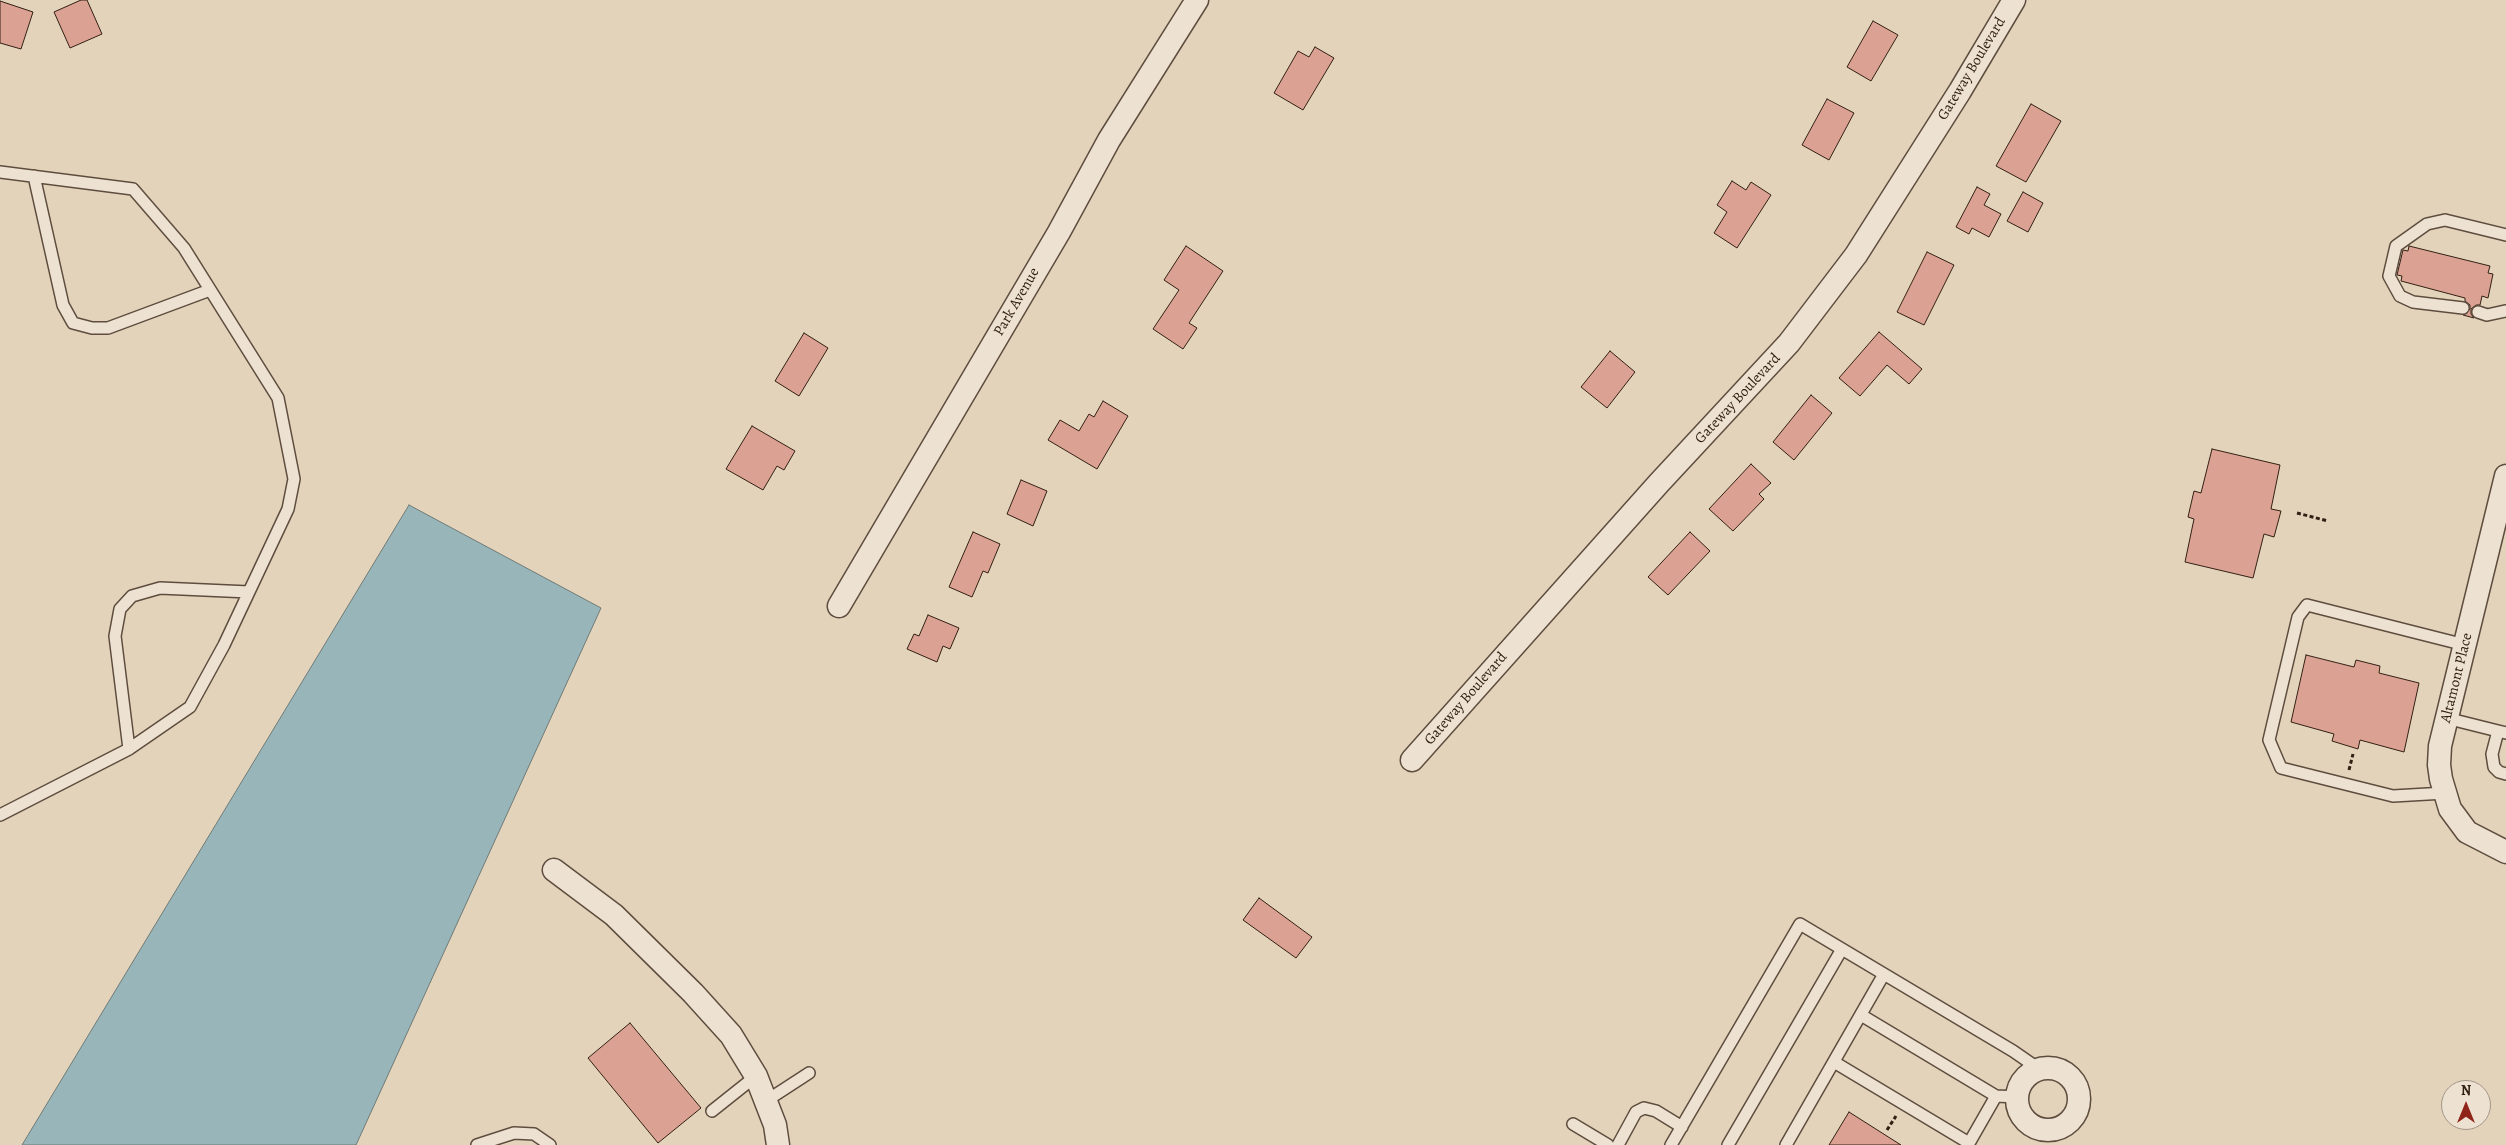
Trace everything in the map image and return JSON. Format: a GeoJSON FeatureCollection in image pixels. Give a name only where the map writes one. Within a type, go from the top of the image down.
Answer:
{"type":"FeatureCollection","features":[{"type":"Feature","properties":{"kind":"street","name":"Park Avenue"},"geometry":{"type":"LineString","coordinates":[[839,606],[1059,232],[1109,140],[1197,0]]}},
{"type":"Feature","properties":{"kind":"street","name":"Gateway Boulevard"},"geometry":{"type":"LineString","coordinates":[[1412,760],[1606,541],[1789,343],[1820,305],[1856,254],[2014,0]]}},
{"type":"Feature","properties":{"kind":"street","name":"Altamont Place"},"geometry":{"type":"LineString","coordinates":[[2506,476],[2502,512],[2446,718],[2440,746],[2439,765],[2444,793],[2450,810],[2467,832],[2506,852]]}},
{"type":"Feature","properties":{"kind":"street"},"geometry":{"type":"LineString","coordinates":[[554,870],[614,915],[693,993],[731,1035],[756,1076],[774,1124],[778,1145]]}},
{"type":"Feature","properties":{"kind":"street"},"geometry":{"type":"LineString","coordinates":[[2050,1068],[2065,1073],[2076,1084],[2080,1094],[2078,1110],[2069,1124],[2047,1138],[2022,1117],[2006,1097],[2023,1080],[2039,1069],[2050,1068]]}},
{"type":"Feature","properties":{"kind":"lane"},"geometry":{"type":"LineString","coordinates":[[0,172],[133,190],[184,248],[278,398],[294,479],[288,509],[224,645],[190,707],[129,749],[0,815]]}},
{"type":"Feature","properties":{"kind":"lane"},"geometry":{"type":"LineString","coordinates":[[34,176],[63,305],[73,323],[92,328],[108,328],[210,290]]}},
{"type":"Feature","properties":{"kind":"lane"},"geometry":{"type":"LineString","coordinates":[[2462,308],[2413,302],[2400,296],[2389,276],[2396,246],[2427,224],[2445,220],[2506,236]]}},
{"type":"Feature","properties":{"kind":"lane"},"geometry":{"type":"LineString","coordinates":[[2478,312],[2486,315],[2506,309]]}},
{"type":"Feature","properties":{"kind":"lane"},"geometry":{"type":"LineString","coordinates":[[129,749],[115,636],[120,609],[132,596],[160,588],[249,592]]}},
{"type":"Feature","properties":{"kind":"lane"},"geometry":{"type":"LineString","coordinates":[[2444,793],[2394,796],[2281,768],[2269,740],[2298,617],[2307,605],[2465,644]]}},
{"type":"Feature","properties":{"kind":"lane"},"geometry":{"type":"LineString","coordinates":[[2446,718],[2502,732],[2492,760],[2494,767],[2499,772],[2506,774]]}},
{"type":"Feature","properties":{"kind":"lane"},"geometry":{"type":"LineString","coordinates":[[1671,1145],[1800,924],[2013,1051],[2039,1069]]}},
{"type":"Feature","properties":{"kind":"lane"},"geometry":{"type":"LineString","coordinates":[[1728,1145],[1842,949]]}},
{"type":"Feature","properties":{"kind":"lane"},"geometry":{"type":"LineString","coordinates":[[1786,1145],[1884,974]]}},
{"type":"Feature","properties":{"kind":"lane"},"geometry":{"type":"LineString","coordinates":[[1834,1062],[1968,1144],[2006,1097],[1860,1015]]}},
{"type":"Feature","properties":{"kind":"lane"},"geometry":{"type":"LineString","coordinates":[[766,1101],[809,1073]]}},
{"type":"Feature","properties":{"kind":"lane"},"geometry":{"type":"LineString","coordinates":[[712,1111],[756,1076]]}},
{"type":"Feature","properties":{"kind":"lane"},"geometry":{"type":"LineString","coordinates":[[1618,1145],[1636,1112],[1644,1108],[1656,1111],[1682,1127]]}},
{"type":"Feature","properties":{"kind":"lane"},"geometry":{"type":"LineString","coordinates":[[1573,1124],[1608,1145]]}},
{"type":"Feature","properties":{"kind":"lane"},"geometry":{"type":"LineString","coordinates":[[478,1145],[514,1133],[534,1134],[550,1145]]}},
{"type":"Feature","properties":{"kind":"path"},"geometry":{"type":"LineString","coordinates":[[2296,513],[2328,521]]}},
{"type":"Feature","properties":{"kind":"path"},"geometry":{"type":"LineString","coordinates":[[1887,1130],[1896,1116]]}},
{"type":"Feature","properties":{"kind":"water"},"geometry":{"type":"Polygon","coordinates":[[[409,505],[601,608],[356,1145],[22,1145],[409,505]]]}},
{"type":"Feature","properties":{"kind":"building"},"geometry":{"type":"Polygon","coordinates":[[[81,0],[87,0],[102,34],[70,48],[54,12],[81,0]]]}},
{"type":"Feature","properties":{"kind":"building"},"geometry":{"type":"Polygon","coordinates":[[[0,1],[33,12],[21,49],[0,43],[0,1]]]}},
{"type":"Feature","properties":{"kind":"building"},"geometry":{"type":"Polygon","coordinates":[[[1873,21],[1898,35],[1871,81],[1847,67],[1873,21]]]}},
{"type":"Feature","properties":{"kind":"building"},"geometry":{"type":"Polygon","coordinates":[[[1315,47],[1334,58],[1303,110],[1274,93],[1298,51],[1309,57],[1315,47]]]}},
{"type":"Feature","properties":{"kind":"building"},"geometry":{"type":"Polygon","coordinates":[[[1827,99],[1854,113],[1829,160],[1802,145],[1827,99]]]}},
{"type":"Feature","properties":{"kind":"building"},"geometry":{"type":"Polygon","coordinates":[[[2031,104],[2061,121],[2026,182],[1996,166],[2031,104]]]}},
{"type":"Feature","properties":{"kind":"building"},"geometry":{"type":"Polygon","coordinates":[[[1732,181],[1746,190],[1751,182],[1771,195],[1737,248],[1714,233],[1727,212],[1717,205],[1732,181]]]}},
{"type":"Feature","properties":{"kind":"building"},"geometry":{"type":"Polygon","coordinates":[[[1977,187],[1990,194],[1984,205],[2001,214],[1989,237],[1972,228],[1969,234],[1956,227],[1977,187]]]}},
{"type":"Feature","properties":{"kind":"building"},"geometry":{"type":"Polygon","coordinates":[[[2023,192],[2043,203],[2028,232],[2007,221],[2023,192]]]}},
{"type":"Feature","properties":{"kind":"building"},"geometry":{"type":"Polygon","coordinates":[[[1186,246],[1223,271],[1189,323],[1197,328],[1183,349],[1153,329],[1179,290],[1164,280],[1186,246]]]}},
{"type":"Feature","properties":{"kind":"building"},"geometry":{"type":"Polygon","coordinates":[[[2409,246],[2490,266],[2488,273],[2493,274],[2488,298],[2482,296],[2480,305],[2476,305],[2471,309],[2471,314],[2474,318],[2463,315],[2470,309],[2470,305],[2465,301],[2465,298],[2401,281],[2402,276],[2397,275],[2403,250],[2408,251],[2409,246]]]}},
{"type":"Feature","properties":{"kind":"building"},"geometry":{"type":"Polygon","coordinates":[[[1927,252],[1954,265],[1924,325],[1897,312],[1927,252]]]}},
{"type":"Feature","properties":{"kind":"building"},"geometry":{"type":"Polygon","coordinates":[[[1879,332],[1922,369],[1909,384],[1887,365],[1860,396],[1839,378],[1879,332]]]}},
{"type":"Feature","properties":{"kind":"building"},"geometry":{"type":"Polygon","coordinates":[[[804,333],[828,348],[799,396],[775,381],[804,333]]]}},
{"type":"Feature","properties":{"kind":"building"},"geometry":{"type":"Polygon","coordinates":[[[1610,351],[1635,372],[1607,408],[1581,387],[1610,351]]]}},
{"type":"Feature","properties":{"kind":"building"},"geometry":{"type":"Polygon","coordinates":[[[1811,395],[1832,413],[1794,460],[1773,442],[1811,395]]]}},
{"type":"Feature","properties":{"kind":"building"},"geometry":{"type":"Polygon","coordinates":[[[1103,401],[1128,416],[1097,469],[1048,440],[1060,420],[1079,431],[1089,414],[1094,417],[1103,401]]]}},
{"type":"Feature","properties":{"kind":"building"},"geometry":{"type":"Polygon","coordinates":[[[752,426],[795,451],[784,470],[777,466],[763,490],[726,469],[752,426]]]}},
{"type":"Feature","properties":{"kind":"building"},"geometry":{"type":"Polygon","coordinates":[[[2212,449],[2280,465],[2271,509],[2281,511],[2274,537],[2264,534],[2253,578],[2185,562],[2194,519],[2188,517],[2194,491],[2201,493],[2212,449]]]}},
{"type":"Feature","properties":{"kind":"building"},"geometry":{"type":"Polygon","coordinates":[[[1751,464],[1771,483],[1759,494],[1764,499],[1733,531],[1709,509],[1751,464]]]}},
{"type":"Feature","properties":{"kind":"building"},"geometry":{"type":"Polygon","coordinates":[[[1021,480],[1047,491],[1033,526],[1007,514],[1021,480]]]}},
{"type":"Feature","properties":{"kind":"building"},"geometry":{"type":"Polygon","coordinates":[[[973,532],[1000,544],[988,573],[983,571],[972,597],[949,587],[973,532]]]}},
{"type":"Feature","properties":{"kind":"building"},"geometry":{"type":"Polygon","coordinates":[[[1690,532],[1710,551],[1668,595],[1648,577],[1690,532]]]}},
{"type":"Feature","properties":{"kind":"building"},"geometry":{"type":"Polygon","coordinates":[[[928,615],[959,628],[950,649],[943,646],[937,662],[907,649],[914,634],[919,636],[928,615]]]}},
{"type":"Feature","properties":{"kind":"building"},"geometry":{"type":"Polygon","coordinates":[[[2306,655],[2354,667],[2356,660],[2380,666],[2379,673],[2419,683],[2404,752],[2360,740],[2358,749],[2332,741],[2334,734],[2291,722],[2306,655]]]}},
{"type":"Feature","properties":{"kind":"building"},"geometry":{"type":"Polygon","coordinates":[[[1259,898],[1312,937],[1296,958],[1243,920],[1259,898]]]}},
{"type":"Feature","properties":{"kind":"building"},"geometry":{"type":"Polygon","coordinates":[[[630,1023],[701,1108],[658,1143],[588,1058],[630,1023]]]}},
{"type":"Feature","properties":{"kind":"building"},"geometry":{"type":"Polygon","coordinates":[[[1849,1112],[1901,1145],[1829,1145],[1849,1112]]]}}]}
